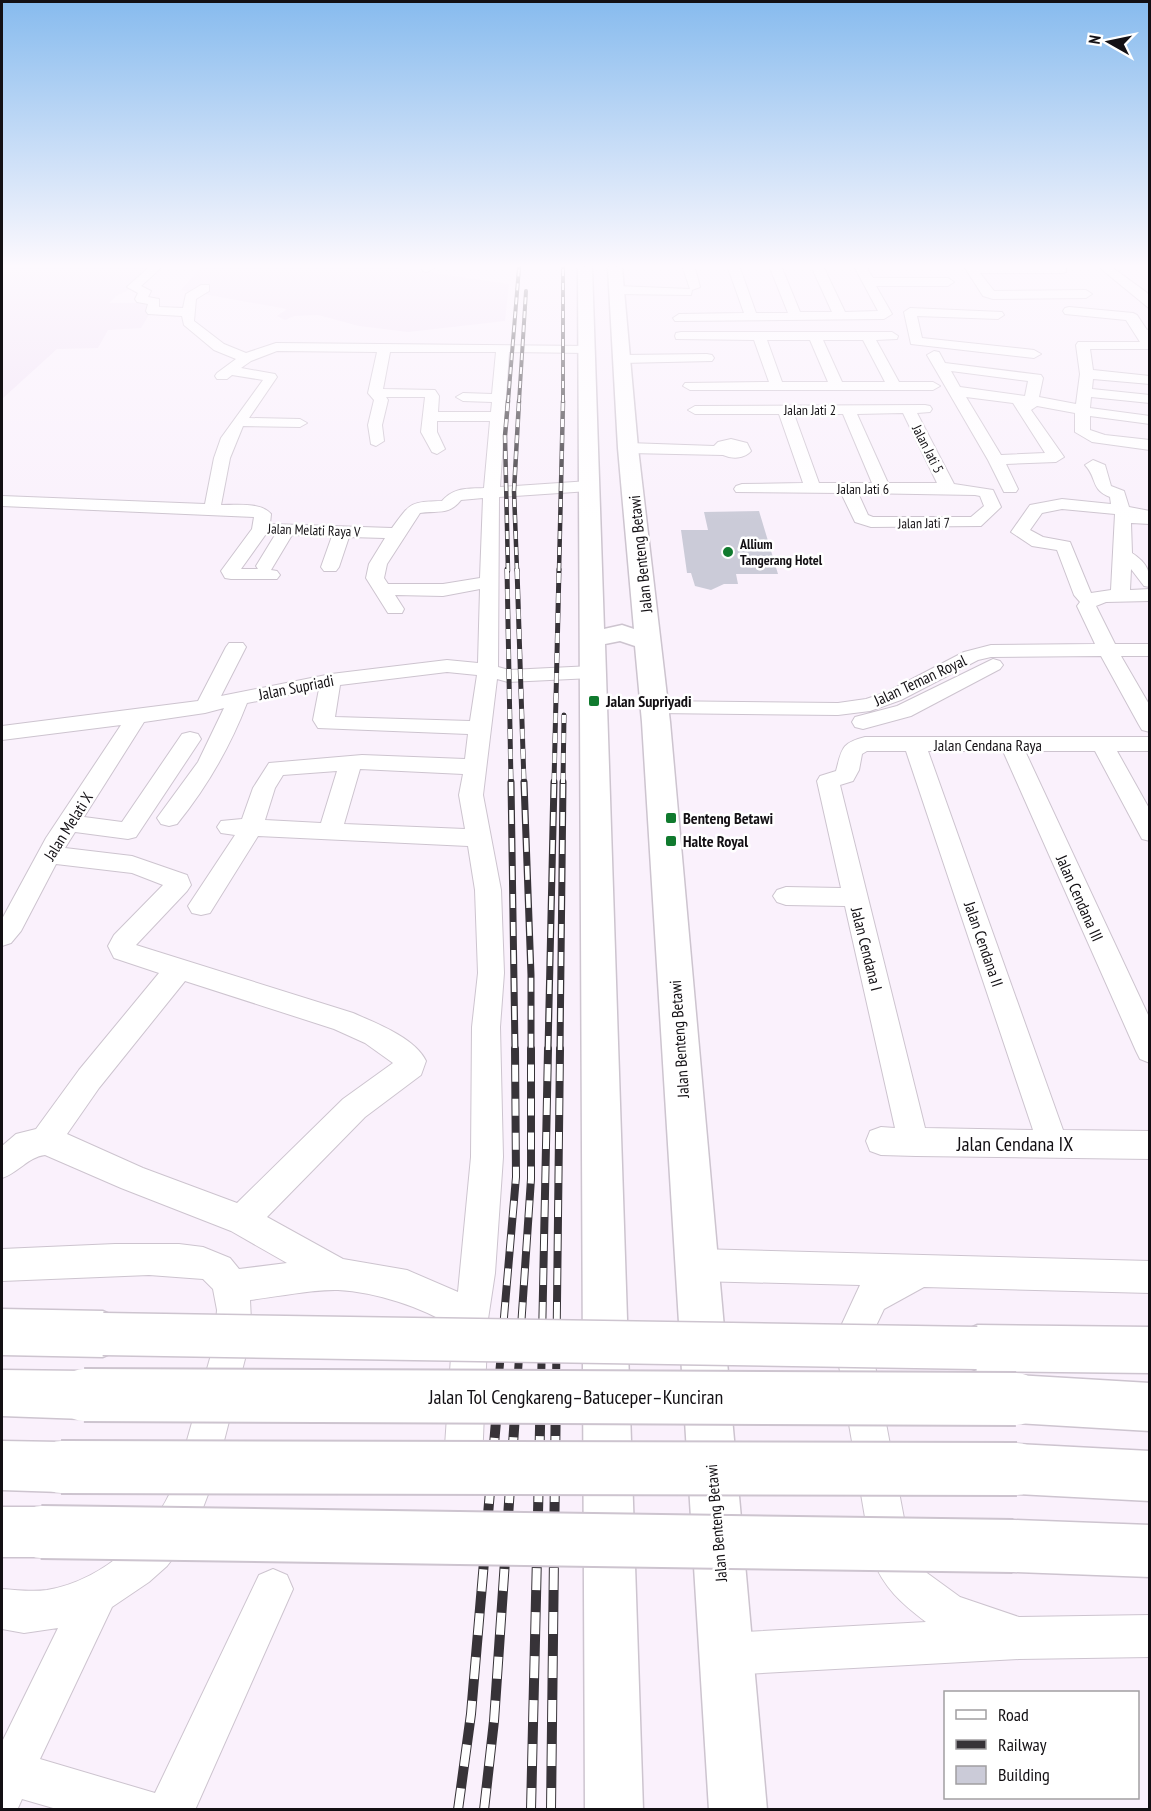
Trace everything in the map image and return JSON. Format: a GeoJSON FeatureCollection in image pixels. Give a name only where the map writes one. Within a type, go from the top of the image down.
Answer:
{"type":"FeatureCollection","features":[{"type":"Feature","properties":{"kind":"main road","name":"Jalan Benteng Betawi"},"geometry":{"type":"LineString","coordinates":[[587,353],[610,510],[647,627],[738,1809]]}},
{"type":"Feature","properties":{"kind":"main road","name":"Jalan Benteng Betawi"},"geometry":{"type":"LineString","coordinates":[[614,1809],[592,645],[610,510],[628,448],[622,353]]}},
{"type":"Feature","properties":{"kind":"main road"},"geometry":{"type":"LineString","coordinates":[[592,645],[622,633],[647,627]]}},
{"type":"Feature","properties":{"kind":"main road"},"geometry":{"type":"LineString","coordinates":[[2,1332],[1149,1350]]}},
{"type":"Feature","properties":{"kind":"main road","name":"Jalan Tol Cengkareng–Batuceper–Kunciran"},"geometry":{"type":"LineString","coordinates":[[2,1393],[1016,1399],[1149,1407]]}},
{"type":"Feature","properties":{"kind":"main road"},"geometry":{"type":"LineString","coordinates":[[2,1466],[1017,1469],[1149,1476]]}},
{"type":"Feature","properties":{"kind":"main road"},"geometry":{"type":"LineString","coordinates":[[21,1532],[1013,1546],[1149,1551]]}},
{"type":"Feature","properties":{"kind":"street"},"geometry":{"type":"LineString","coordinates":[[233,353],[246,358]]}},
{"type":"Feature","properties":{"kind":"street"},"geometry":{"type":"LineString","coordinates":[[212,510],[226,446],[270,377],[225,373],[246,358],[261,353]]}},
{"type":"Feature","properties":{"kind":"street"},"geometry":{"type":"LineString","coordinates":[[330,353],[356,353]]}},
{"type":"Feature","properties":{"kind":"street"},"geometry":{"type":"LineString","coordinates":[[375,393],[384,353]]}},
{"type":"Feature","properties":{"kind":"street"},"geometry":{"type":"LineString","coordinates":[[463,1461],[471,1319],[478,1274],[487,1157],[486,1027],[491,973],[488,890],[471,795],[488,670],[490,513],[503,353]]}},
{"type":"Feature","properties":{"kind":"street"},"geometry":{"type":"LineString","coordinates":[[712,353],[715,365]]}},
{"type":"Feature","properties":{"kind":"street"},"geometry":{"type":"LineString","coordinates":[[765,353],[775,381]]}},
{"type":"Feature","properties":{"kind":"street"},"geometry":{"type":"LineString","coordinates":[[822,353],[835,381]]}},
{"type":"Feature","properties":{"kind":"street"},"geometry":{"type":"LineString","coordinates":[[876,353],[894,386]]}},
{"type":"Feature","properties":{"kind":"street"},"geometry":{"type":"LineString","coordinates":[[937,361],[940,353]]}},
{"type":"Feature","properties":{"kind":"street"},"geometry":{"type":"LineString","coordinates":[[1022,353],[1034,354]]}},
{"type":"Feature","properties":{"kind":"street"},"geometry":{"type":"LineString","coordinates":[[1084,353],[1087,374],[1082,411],[1083,432],[1092,437],[1149,445]]}},
{"type":"Feature","properties":{"kind":"street"},"geometry":{"type":"LineString","coordinates":[[911,355],[1035,378],[1025,403]]}},
{"type":"Feature","properties":{"kind":"street"},"geometry":{"type":"LineString","coordinates":[[622,359],[669,360],[715,365],[775,381],[835,381],[894,386],[933,386]]}},
{"type":"Feature","properties":{"kind":"street"},"geometry":{"type":"LineString","coordinates":[[937,361],[996,460],[1010,489]]}},
{"type":"Feature","properties":{"kind":"street"},"geometry":{"type":"LineString","coordinates":[[690,386],[715,365]]}},
{"type":"Feature","properties":{"kind":"street"},"geometry":{"type":"LineString","coordinates":[[1087,374],[1149,380]]}},
{"type":"Feature","properties":{"kind":"street"},"geometry":{"type":"LineString","coordinates":[[1085,392],[1149,399]]}},
{"type":"Feature","properties":{"kind":"street"},"geometry":{"type":"LineString","coordinates":[[375,393],[430,393],[429,432],[437,449]]}},
{"type":"Feature","properties":{"kind":"street"},"geometry":{"type":"LineString","coordinates":[[375,393],[381,400],[376,420],[376,441]]}},
{"type":"Feature","properties":{"kind":"street"},"geometry":{"type":"LineString","coordinates":[[957,394],[1149,420]]}},
{"type":"Feature","properties":{"kind":"street"},"geometry":{"type":"LineString","coordinates":[[464,397],[499,398]]}},
{"type":"Feature","properties":{"kind":"street"},"geometry":{"type":"LineString","coordinates":[[996,460],[1056,457],[1025,403]]}},
{"type":"Feature","properties":{"kind":"street"},"geometry":{"type":"LineString","coordinates":[[848,409],[883,489]]}},
{"type":"Feature","properties":{"kind":"street","name":"Jalan Jati 5"},"geometry":{"type":"LineString","coordinates":[[908,409],[948,489]]}},
{"type":"Feature","properties":{"kind":"street","name":"Jalan Jati 2"},"geometry":{"type":"LineString","coordinates":[[695,410],[727,437],[786,410],[925,409]]}},
{"type":"Feature","properties":{"kind":"street"},"geometry":{"type":"LineString","coordinates":[[786,410],[813,489]]}},
{"type":"Feature","properties":{"kind":"street"},"geometry":{"type":"LineString","coordinates":[[430,417],[498,416]]}},
{"type":"Feature","properties":{"kind":"street"},"geometry":{"type":"LineString","coordinates":[[240,422],[300,423]]}},
{"type":"Feature","properties":{"kind":"street"},"geometry":{"type":"LineString","coordinates":[[628,448],[682,448],[693,451],[727,437]]}},
{"type":"Feature","properties":{"kind":"street","name":"Jalan Jati 6"},"geometry":{"type":"LineString","coordinates":[[727,437],[744,496],[813,489],[983,490]]}},
{"type":"Feature","properties":{"kind":"street"},"geometry":{"type":"LineString","coordinates":[[1093,465],[1099,468],[1104,489],[1119,494],[1121,511]]}},
{"type":"Feature","properties":{"kind":"street","name":"Jalan Jati 7"},"geometry":{"type":"LineString","coordinates":[[848,489],[861,518],[871,522],[886,523],[975,522],[993,507],[987,493],[983,490]]}},
{"type":"Feature","properties":{"kind":"street"},"geometry":{"type":"LineString","coordinates":[[395,609],[377,583],[376,572],[397,533],[414,509],[449,505],[456,495],[492,492],[610,510]]}},
{"type":"Feature","properties":{"kind":"street"},"geometry":{"type":"LineString","coordinates":[[2,516],[8,502]]}},
{"type":"Feature","properties":{"kind":"street","name":"Jalan Melati Raya V"},"geometry":{"type":"LineString","coordinates":[[8,502],[262,513],[261,529],[397,533]]}},
{"type":"Feature","properties":{"kind":"street"},"geometry":{"type":"LineString","coordinates":[[1013,551],[1020,532],[1036,508],[1042,506],[1081,506],[1149,516]]}},
{"type":"Feature","properties":{"kind":"street"},"geometry":{"type":"LineString","coordinates":[[1120,595],[1123,555],[1122,516],[1149,521]]}},
{"type":"Feature","properties":{"kind":"street"},"geometry":{"type":"LineString","coordinates":[[261,529],[230,571],[231,574],[268,571],[286,531]]}},
{"type":"Feature","properties":{"kind":"street"},"geometry":{"type":"LineString","coordinates":[[330,567],[342,531]]}},
{"type":"Feature","properties":{"kind":"street"},"geometry":{"type":"LineString","coordinates":[[1020,532],[1038,542],[1064,546],[1083,595],[1090,601],[1104,596],[1149,596]]}},
{"type":"Feature","properties":{"kind":"street"},"geometry":{"type":"LineString","coordinates":[[1123,555],[1136,564],[1149,582]]}},
{"type":"Feature","properties":{"kind":"street"},"geometry":{"type":"LineString","coordinates":[[381,589],[443,590],[489,582]]}},
{"type":"Feature","properties":{"kind":"street","name":"Jalan Cendana Raya"},"geometry":{"type":"LineString","coordinates":[[849,768],[851,751],[855,746],[865,744],[1102,744],[1148,738],[1103,657],[1086,606],[1090,601]]}},
{"type":"Feature","properties":{"kind":"street","name":"Jalan Supriadi"},"geometry":{"type":"LineString","coordinates":[[2,733],[205,707],[331,680],[447,666],[488,670],[508,676],[592,645]]}},
{"type":"Feature","properties":{"kind":"street"},"geometry":{"type":"LineString","coordinates":[[205,707],[236,647]]}},
{"type":"Feature","properties":{"kind":"street","name":"Jalan Teman Royal"},"geometry":{"type":"LineString","coordinates":[[1103,657],[1149,650]]}},
{"type":"Feature","properties":{"kind":"street","name":"Jalan Teman Royal"},"geometry":{"type":"LineString","coordinates":[[655,714],[722,715],[834,724],[877,719],[904,711],[1014,656],[1103,657],[1149,664]]}},
{"type":"Feature","properties":{"kind":"street"},"geometry":{"type":"LineString","coordinates":[[331,680],[324,720],[326,723],[479,728]]}},
{"type":"Feature","properties":{"kind":"street"},"geometry":{"type":"LineString","coordinates":[[169,818],[190,793],[211,758],[227,728],[238,699]]}},
{"type":"Feature","properties":{"kind":"street","name":"Jalan Melati X"},"geometry":{"type":"LineString","coordinates":[[2,936],[12,924],[49,855],[137,717]]}},
{"type":"Feature","properties":{"kind":"street"},"geometry":{"type":"LineString","coordinates":[[69,823],[128,831],[190,739]]}},
{"type":"Feature","properties":{"kind":"street"},"geometry":{"type":"LineString","coordinates":[[1102,744],[1149,833]]}},
{"type":"Feature","properties":{"kind":"street","name":"Jalan Cendana II"},"geometry":{"type":"LineString","coordinates":[[915,745],[1053,1144]]}},
{"type":"Feature","properties":{"kind":"street","name":"Jalan Cendana III"},"geometry":{"type":"LineString","coordinates":[[1011,745],[1149,1049]]}},
{"type":"Feature","properties":{"kind":"street"},"geometry":{"type":"LineString","coordinates":[[201,906],[240,828],[258,804],[277,768],[351,763],[473,767]]}},
{"type":"Feature","properties":{"kind":"street"},"geometry":{"type":"LineString","coordinates":[[330,832],[351,763]]}},
{"type":"Feature","properties":{"kind":"street","name":"Jalan Cendana I"},"geometry":{"type":"LineString","coordinates":[[849,768],[845,776],[828,781],[828,786],[912,1136],[916,1142]]}},
{"type":"Feature","properties":{"kind":"street"},"geometry":{"type":"LineString","coordinates":[[240,828],[479,838]]}},
{"type":"Feature","properties":{"kind":"street"},"geometry":{"type":"LineString","coordinates":[[49,855],[119,861],[161,872],[178,881],[178,885],[123,942],[121,949],[343,1021],[375,1035],[412,1061],[412,1065],[402,1073],[354,1107],[242,1220]]}},
{"type":"Feature","properties":{"kind":"street"},"geometry":{"type":"LineString","coordinates":[[786,896],[854,897]]}},
{"type":"Feature","properties":{"kind":"street"},"geometry":{"type":"LineString","coordinates":[[45,1141],[89,1079],[130,1031],[156,994],[180,968]]}},
{"type":"Feature","properties":{"kind":"street"},"geometry":{"type":"LineString","coordinates":[[2,1164],[27,1144],[45,1141],[65,1147],[132,1178],[242,1220],[338,1274]]}},
{"type":"Feature","properties":{"kind":"street","name":"Jalan Cendana IX"},"geometry":{"type":"LineString","coordinates":[[881,1142],[1149,1145]]}},
{"type":"Feature","properties":{"kind":"street"},"geometry":{"type":"LineString","coordinates":[[2,1265],[164,1258],[195,1262],[218,1269],[230,1286],[234,1311],[232,1340],[192,1489],[168,1534],[144,1561],[119,1581],[57,1610],[2,1609]]}},
{"type":"Feature","properties":{"kind":"street"},"geometry":{"type":"LineString","coordinates":[[696,1265],[1149,1277]]}},
{"type":"Feature","properties":{"kind":"street"},"geometry":{"type":"LineString","coordinates":[[921,1271],[872,1297],[858,1326],[856,1360],[892,1558],[913,1587],[948,1613],[1019,1638]]}},
{"type":"Feature","properties":{"kind":"street"},"geometry":{"type":"LineString","coordinates":[[230,1286],[338,1274],[407,1287],[451,1306],[471,1319]]}},
{"type":"Feature","properties":{"kind":"street"},"geometry":{"type":"LineString","coordinates":[[171,1809],[273,1589]]}},
{"type":"Feature","properties":{"kind":"street"},"geometry":{"type":"LineString","coordinates":[[5,1784],[98,1591]]}},
{"type":"Feature","properties":{"kind":"street"},"geometry":{"type":"LineString","coordinates":[[726,1654],[1019,1638],[1149,1636]]}},
{"type":"Feature","properties":{"kind":"street"},"geometry":{"type":"LineString","coordinates":[[5,1784],[14,1774],[141,1809]]}},
{"type":"Feature","properties":{"kind":"shaded area"},"geometry":{"type":"Polygon","coordinates":[[[2,353],[53,353],[2,399],[2,353]]]}},
{"type":"Feature","properties":{"kind":"building","name":"Allium Tangerang Hotel"},"geometry":{"type":"Polygon","coordinates":[[[759,511],[778,574],[736,574],[738,584],[724,584],[711,590],[695,586],[691,573],[687,573],[681,530],[708,530],[704,512],[759,511]]]}},
{"type":"Feature","properties":{"kind":"railway"},"geometry":{"type":"LineString","coordinates":[[508,402],[512,353]]}},
{"type":"Feature","properties":{"kind":"railway"},"geometry":{"type":"LineString","coordinates":[[519,402],[522,353]]}},
{"type":"Feature","properties":{"kind":"railway"},"geometry":{"type":"LineString","coordinates":[[563,353],[563,401]]}},
{"type":"Feature","properties":{"kind":"railway"},"geometry":{"type":"LineString","coordinates":[[508,401],[505,436],[508,571]]}},
{"type":"Feature","properties":{"kind":"railway"},"geometry":{"type":"LineString","coordinates":[[517,571],[514,491],[519,401]]}},
{"type":"Feature","properties":{"kind":"railway"},"geometry":{"type":"LineString","coordinates":[[559,571],[563,401]]}},
{"type":"Feature","properties":{"kind":"railway"},"geometry":{"type":"LineString","coordinates":[[507,569],[511,783]]}},
{"type":"Feature","properties":{"kind":"railway"},"geometry":{"type":"LineString","coordinates":[[517,569],[524,783]]}},
{"type":"Feature","properties":{"kind":"railway"},"geometry":{"type":"LineString","coordinates":[[554,783],[559,569]]}},
{"type":"Feature","properties":{"kind":"railway"},"geometry":{"type":"LineString","coordinates":[[563,783],[564,715]]}},
{"type":"Feature","properties":{"kind":"railway"},"geometry":{"type":"LineString","coordinates":[[511,782],[515,1050]]}},
{"type":"Feature","properties":{"kind":"railway"},"geometry":{"type":"LineString","coordinates":[[517,1387],[531,1179],[531,975],[524,782]]}},
{"type":"Feature","properties":{"kind":"railway"},"geometry":{"type":"LineString","coordinates":[[548,1050],[554,782]]}},
{"type":"Feature","properties":{"kind":"railway"},"geometry":{"type":"LineString","coordinates":[[560,1050],[563,782]]}},
{"type":"Feature","properties":{"kind":"railway"},"geometry":{"type":"LineString","coordinates":[[498,1387],[516,1177],[515,1049]]}},
{"type":"Feature","properties":{"kind":"railway"},"geometry":{"type":"LineString","coordinates":[[541,1387],[548,1049]]}},
{"type":"Feature","properties":{"kind":"railway"},"geometry":{"type":"LineString","coordinates":[[556,1387],[560,1049]]}},
{"type":"Feature","properties":{"kind":"railway"},"geometry":{"type":"LineString","coordinates":[[458,1810],[471,1714],[499,1386]]}},
{"type":"Feature","properties":{"kind":"railway"},"geometry":{"type":"LineString","coordinates":[[484,1810],[494,1721],[517,1386]]}},
{"type":"Feature","properties":{"kind":"railway"},"geometry":{"type":"LineString","coordinates":[[531,1810],[541,1386]]}},
{"type":"Feature","properties":{"kind":"railway"},"geometry":{"type":"LineString","coordinates":[[551,1810],[556,1386]]}},
{"type":"Feature","properties":{"kind":"place","name":"Allium Tangerang Hotel"},"geometry":{"type":"Point","coordinates":[728,552]}},
{"type":"Feature","properties":{"kind":"place","name":"Jalan Supriyadi"},"geometry":{"type":"Point","coordinates":[594,701]}},
{"type":"Feature","properties":{"kind":"place","name":"Benteng Betawi"},"geometry":{"type":"Point","coordinates":[671,818]}},
{"type":"Feature","properties":{"kind":"place","name":"Halte Royal"},"geometry":{"type":"Point","coordinates":[671,841]}}]}
